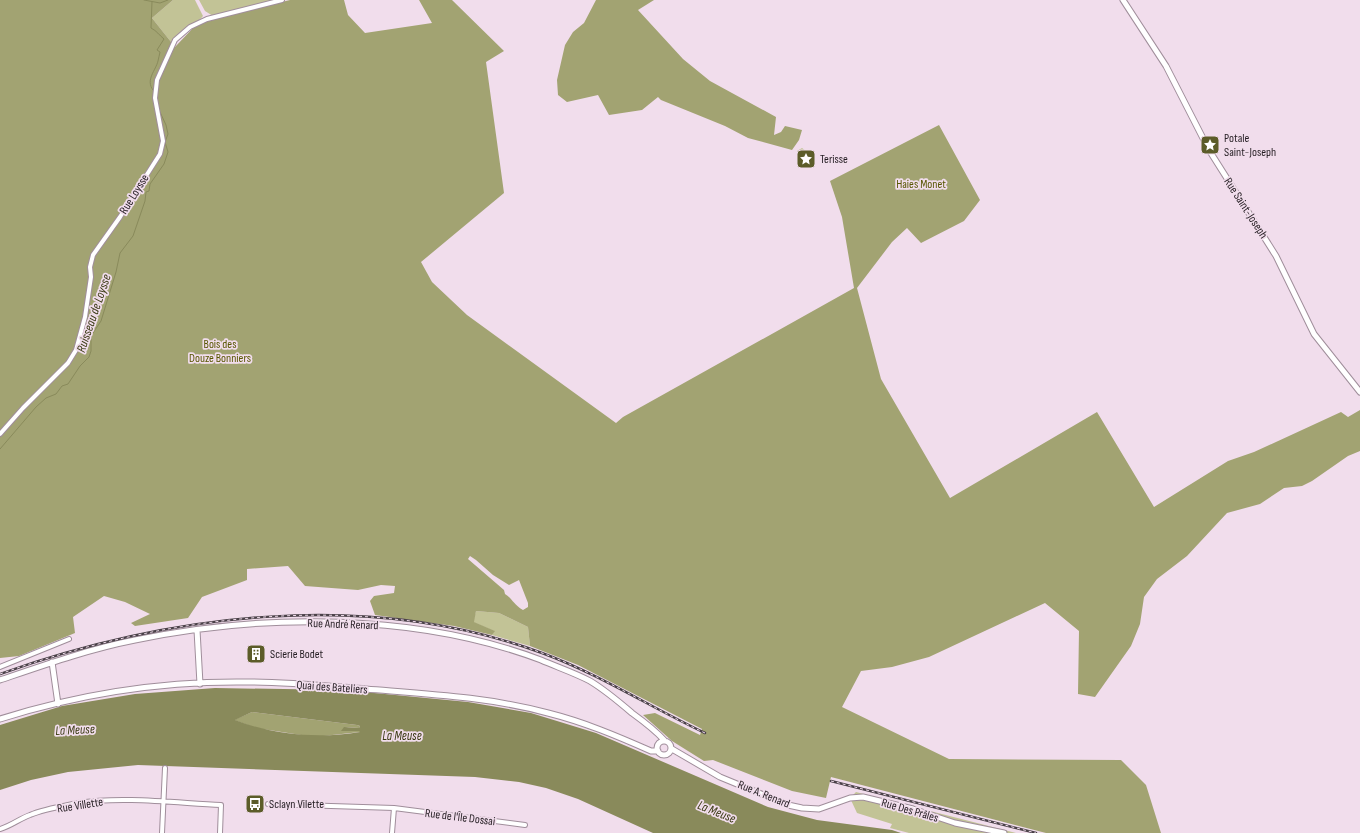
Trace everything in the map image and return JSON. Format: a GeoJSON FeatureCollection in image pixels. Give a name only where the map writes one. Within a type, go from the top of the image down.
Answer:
{"type":"FeatureCollection","features":[{"type":"Feature","properties":{"kind":"street","name":"Rue Loysse"},"geometry":{"type":"LineString","coordinates":[[0,434],[23,408],[68,363],[76,350],[85,317],[91,277],[90,267],[93,255],[120,217],[160,154],[163,141],[154,98],[157,80],[175,40],[190,27],[207,19],[282,0]]}},
{"type":"Feature","properties":{"kind":"street","name":"Rue Saint-Joseph"},"geometry":{"type":"LineString","coordinates":[[1123,0],[1166,66],[1209,150],[1276,256],[1314,334],[1360,392]]}},
{"type":"Feature","properties":{"kind":"street","name":"Rue André Renard"},"geometry":{"type":"LineString","coordinates":[[0,680],[52,662],[134,640],[197,630],[262,623],[326,623],[408,627],[451,634],[528,655],[588,680],[607,692],[664,740]]}},
{"type":"Feature","properties":{"kind":"street"},"geometry":{"type":"LineString","coordinates":[[197,630],[200,684]]}},
{"type":"Feature","properties":{"kind":"street"},"geometry":{"type":"LineString","coordinates":[[0,666],[69,638]]}},
{"type":"Feature","properties":{"kind":"street"},"geometry":{"type":"LineString","coordinates":[[52,662],[58,704]]}},
{"type":"Feature","properties":{"kind":"street","name":"Quai des Bateliers"},"geometry":{"type":"LineString","coordinates":[[0,719],[94,696],[145,688],[246,682],[294,684],[469,698],[547,712],[590,726],[651,751],[658,751]]}},
{"type":"Feature","properties":{"kind":"street"},"geometry":{"type":"LineString","coordinates":[[664,740],[668,741],[672,749],[667,754],[660,754],[658,751],[658,744],[664,740]]}},
{"type":"Feature","properties":{"kind":"street","name":"Rue A. Renard"},"geometry":{"type":"LineString","coordinates":[[672,749],[720,777],[795,807],[819,809],[850,798],[863,797]]}},
{"type":"Feature","properties":{"kind":"street"},"geometry":{"type":"LineString","coordinates":[[162,833],[165,768]]}},
{"type":"Feature","properties":{"kind":"street","name":"Rue Des Prâles"},"geometry":{"type":"LineString","coordinates":[[863,797],[913,809],[955,823],[1004,833]]}},
{"type":"Feature","properties":{"kind":"street","name":"Rue Villette"},"geometry":{"type":"LineString","coordinates":[[0,829],[9,827],[30,814],[78,803],[102,801],[164,802],[221,805],[220,833]]}},
{"type":"Feature","properties":{"kind":"street","name":"Rue de l'Île Dossai"},"geometry":{"type":"LineString","coordinates":[[268,804],[394,808],[525,825]]}},
{"type":"Feature","properties":{"kind":"street"},"geometry":{"type":"LineString","coordinates":[[392,833],[394,808]]}},
{"type":"Feature","properties":{"kind":"shaded area"},"geometry":{"type":"Polygon","coordinates":[[[173,0],[195,0],[203,16],[196,23],[175,37],[171,42],[152,18],[173,0]]]}},
{"type":"Feature","properties":{"kind":"shaded area"},"geometry":{"type":"Polygon","coordinates":[[[199,0],[276,0],[213,16],[205,11],[199,0]]]}},
{"type":"Feature","properties":{"kind":"shaded area","name":"Terisse"},"geometry":{"type":"Polygon","coordinates":[[[802,148],[814,157],[813,161],[807,166],[801,162],[798,156],[797,151],[802,148]]]}},
{"type":"Feature","properties":{"kind":"shaded area"},"geometry":{"type":"Polygon","coordinates":[[[476,611],[499,613],[528,627],[530,646],[492,635],[494,631],[473,622],[476,611]]]}},
{"type":"Feature","properties":{"kind":"shaded area"},"geometry":{"type":"Polygon","coordinates":[[[856,792],[1016,833],[909,833],[890,828],[892,824],[857,813],[850,798],[856,792]]]}},
{"type":"Feature","properties":{"kind":"green space","name":"Bois des Douze Bonniers"},"geometry":{"type":"Polygon","coordinates":[[[0,0],[173,0],[152,18],[175,47],[194,27],[207,20],[290,0],[344,0],[348,15],[365,33],[432,23],[419,0],[452,0],[504,51],[486,62],[504,193],[421,262],[432,282],[467,315],[616,423],[623,417],[854,288],[842,217],[830,181],[939,125],[980,200],[964,221],[921,243],[907,228],[892,242],[857,288],[881,379],[950,498],[1097,412],[1154,507],[1228,461],[1254,452],[1341,412],[1348,417],[1360,410],[1360,451],[1348,456],[1312,481],[1302,486],[1284,488],[1260,504],[1227,513],[1187,556],[1157,579],[1144,597],[1140,624],[1131,646],[1095,697],[1078,694],[1079,631],[1045,603],[929,657],[892,667],[861,671],[842,707],[949,759],[1121,760],[1146,785],[1161,833],[1046,833],[831,777],[826,798],[792,791],[713,760],[704,761],[672,741],[643,715],[655,713],[700,735],[702,729],[578,665],[530,646],[528,627],[499,613],[476,611],[474,622],[495,631],[492,635],[454,626],[375,615],[370,601],[374,596],[394,593],[395,586],[381,585],[358,590],[305,586],[288,566],[247,569],[247,580],[202,597],[188,618],[135,626],[131,623],[150,614],[125,602],[104,596],[73,617],[75,633],[19,656],[0,658],[0,0]],[[470,556],[468,559],[504,590],[505,594],[520,608],[523,610],[528,607],[528,603],[519,580],[509,585],[493,575],[470,556]]]}},
{"type":"Feature","properties":{"kind":"green space"},"geometry":{"type":"Polygon","coordinates":[[[596,0],[654,0],[638,10],[683,59],[710,81],[776,117],[774,135],[781,132],[785,126],[802,130],[799,140],[792,150],[748,138],[725,126],[661,100],[658,97],[642,110],[609,115],[598,95],[567,102],[558,95],[557,80],[565,45],[573,32],[584,23],[596,0]]]}},
{"type":"Feature","properties":{"kind":"green space"},"geometry":{"type":"Polygon","coordinates":[[[252,712],[357,725],[360,726],[359,728],[344,727],[360,732],[314,737],[256,728],[234,720],[252,712]]]}},
{"type":"Feature","properties":{"kind":"water","name":"La Meuse"},"geometry":{"type":"Polygon","coordinates":[[[215,688],[343,690],[468,702],[531,713],[596,733],[768,807],[817,820],[892,830],[901,833],[653,833],[578,799],[546,788],[519,782],[475,777],[138,765],[68,772],[31,780],[0,790],[0,725],[62,706],[135,694],[215,688]],[[252,712],[235,720],[265,729],[312,735],[360,732],[341,731],[344,727],[359,728],[360,726],[252,712]]]}},
{"type":"Feature","properties":{"kind":"waterway","name":"Ruisseau de Loysse"},"geometry":{"type":"LineString","coordinates":[[144,0],[160,3],[168,0]]}},
{"type":"Feature","properties":{"kind":"waterway","name":"Ruisseau de Loysse"},"geometry":{"type":"LineString","coordinates":[[152,2],[151,28],[164,39],[157,50],[160,52],[159,59],[150,83],[153,90]]}},
{"type":"Feature","properties":{"kind":"waterway","name":"Ruisseau de Loysse"},"geometry":{"type":"LineString","coordinates":[[0,449],[36,407],[46,398],[56,394],[62,386],[68,384],[80,366],[89,357],[91,351],[91,336],[101,321],[116,272],[120,253],[133,236],[145,201],[146,192],[149,191],[150,184],[164,164],[168,152],[165,142],[168,134],[160,112]]}},
{"type":"Feature","properties":{"kind":"railway"},"geometry":{"type":"LineString","coordinates":[[0,674],[66,653],[133,636],[201,624],[270,617],[339,615],[408,621],[476,633],[542,653],[584,671],[705,733]]}},
{"type":"Feature","properties":{"kind":"railway"},"geometry":{"type":"LineString","coordinates":[[831,781],[1036,833]]}},
{"type":"Feature","properties":{"kind":"place","name":"Potale Saint-Joseph"},"geometry":{"type":"Point","coordinates":[1210,145]}},
{"type":"Feature","properties":{"kind":"place","name":"Terisse"},"geometry":{"type":"Point","coordinates":[806,159]}},
{"type":"Feature","properties":{"kind":"place","name":"Scierie Bodet"},"geometry":{"type":"Point","coordinates":[256,654]}},
{"type":"Feature","properties":{"kind":"place","name":"Sclayn Vilette"},"geometry":{"type":"Point","coordinates":[255,804]}},
{"type":"Feature","properties":{"kind":"park label","name":"Haies Monet"},"geometry":{"type":"Point","coordinates":[921,184]}}]}
